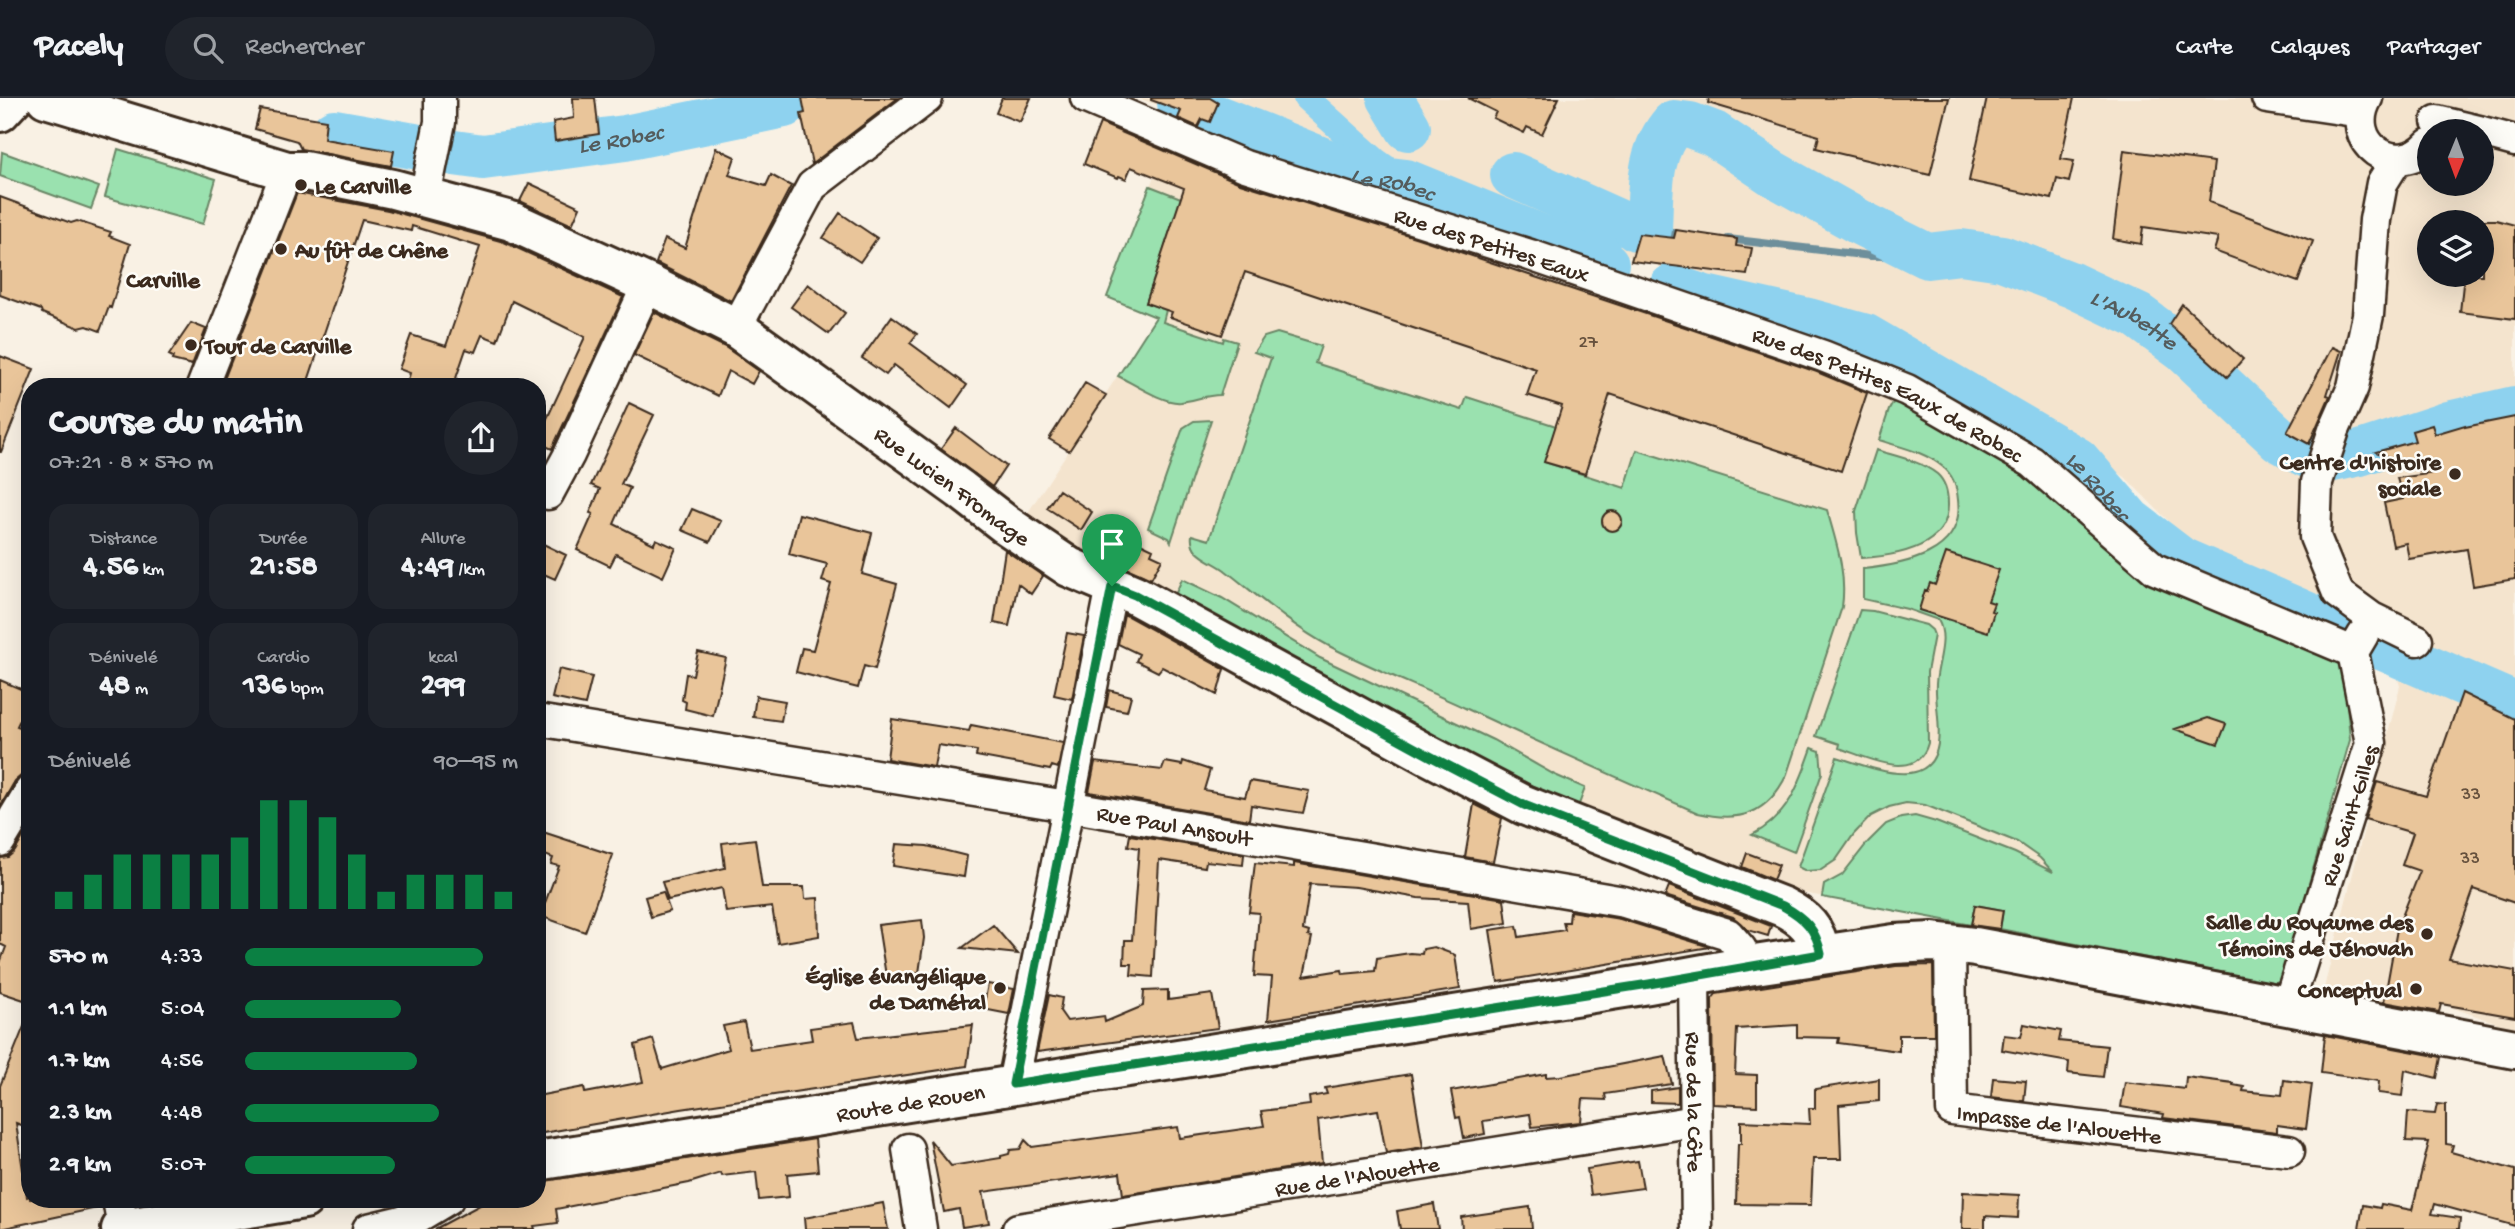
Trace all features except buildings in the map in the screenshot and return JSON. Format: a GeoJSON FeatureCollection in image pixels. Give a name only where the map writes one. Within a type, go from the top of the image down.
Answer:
{"type":"FeatureCollection","features":[{"type":"Feature","properties":{"kind":"street"},"geometry":{"type":"LineString","coordinates":[[0,113],[13,98]]}},
{"type":"Feature","properties":{"kind":"street","name":"Rue Lucien Fromage"},"geometry":{"type":"LineString","coordinates":[[46,98],[287,171],[305,171],[425,197],[511,221],[648,284],[736,328],[1047,554],[1069,567],[1135,595],[1524,805],[1783,906],[1809,923],[1818,938],[1821,954]]}},
{"type":"Feature","properties":{"kind":"street"},"geometry":{"type":"LineString","coordinates":[[425,197],[440,122],[440,98]]}},
{"type":"Feature","properties":{"kind":"street"},"geometry":{"type":"LineString","coordinates":[[736,328],[812,186],[927,98]]}},
{"type":"Feature","properties":{"kind":"street","name":"Rue des Petites Eaux"},"geometry":{"type":"LineString","coordinates":[[1086,98],[1245,166],[1530,255],[1702,315]]}},
{"type":"Feature","properties":{"kind":"street"},"geometry":{"type":"LineString","coordinates":[[2267,98],[2364,105],[2360,127],[2366,141],[2383,156],[2397,159],[2413,156],[2417,150]]}},
{"type":"Feature","properties":{"kind":"street"},"geometry":{"type":"LineString","coordinates":[[2494,136],[2515,141]]}},
{"type":"Feature","properties":{"kind":"street"},"geometry":{"type":"LineString","coordinates":[[2362,636],[2338,593],[2315,537],[2317,482],[2334,430],[2353,387],[2368,315],[2375,220],[2382,183],[2397,159]]}},
{"type":"Feature","properties":{"kind":"street"},"geometry":{"type":"LineString","coordinates":[[206,378],[287,171]]}},
{"type":"Feature","properties":{"kind":"street"},"geometry":{"type":"LineString","coordinates":[[548,494],[569,455],[648,284]]}},
{"type":"Feature","properties":{"kind":"street","name":"Rue des Petites Eaux de Robec"},"geometry":{"type":"LineString","coordinates":[[1702,315],[1823,356],[1907,390],[2032,462],[2155,569],[2362,636],[2417,640]]}},
{"type":"Feature","properties":{"kind":"street"},"geometry":{"type":"LineString","coordinates":[[1013,1084],[1112,586]]}},
{"type":"Feature","properties":{"kind":"street","name":"Rue Saint-Gilles"},"geometry":{"type":"LineString","coordinates":[[2288,1006],[2371,743],[2362,636]]}},
{"type":"Feature","properties":{"kind":"street","name":"Rue Paul Ansoult"},"geometry":{"type":"LineString","coordinates":[[546,721],[1067,806],[1624,902],[1728,934],[1741,949],[1748,966]]}},
{"type":"Feature","properties":{"kind":"street"},"geometry":{"type":"LineString","coordinates":[[0,841],[21,806]]}},
{"type":"Feature","properties":{"kind":"street","name":"Route de Rouen"},"geometry":{"type":"LineString","coordinates":[[546,1160],[1915,941],[1950,943],[2515,1049]]}},
{"type":"Feature","properties":{"kind":"street","name":"Impasse de l'Alouette"},"geometry":{"type":"LineString","coordinates":[[1950,943],[1952,1110],[2289,1151]]}},
{"type":"Feature","properties":{"kind":"street","name":"Rue de la Côte"},"geometry":{"type":"LineString","coordinates":[[1694,976],[1697,1229]]}},
{"type":"Feature","properties":{"kind":"street","name":"Rue de l'Alouette"},"geometry":{"type":"LineString","coordinates":[[1018,1229],[1696,1121]]}},
{"type":"Feature","properties":{"kind":"street"},"geometry":{"type":"LineString","coordinates":[[908,1149],[921,1229]]}},
{"type":"Feature","properties":{"kind":"street"},"geometry":{"type":"LineString","coordinates":[[119,1208],[122,1229],[249,1208]]}},
{"type":"Feature","properties":{"kind":"street"},"geometry":{"type":"LineString","coordinates":[[368,1229],[418,1217],[433,1208]]}},
{"type":"Feature","properties":{"kind":"shaded area"},"geometry":{"type":"Polygon","coordinates":[[[1137,98],[2515,98],[2515,1029],[2441,1004],[2439,1014],[2384,1004],[2324,988],[2400,686],[2383,630],[2203,556],[2125,477],[1922,351],[1137,98]]]}},
{"type":"Feature","properties":{"kind":"shaded area"},"geometry":{"type":"Polygon","coordinates":[[[1165,148],[1267,189],[1883,393],[2182,598],[2334,660],[2350,740],[2275,983],[1798,892],[1772,883],[1535,790],[1150,580],[1147,586],[1061,538],[1027,514],[1156,317],[1107,297],[1165,148]]]}},
{"type":"Feature","properties":{"kind":"green space"},"geometry":{"type":"Polygon","coordinates":[[[118,149],[216,179],[203,224],[105,197],[118,149]]]}},
{"type":"Feature","properties":{"kind":"green space"},"geometry":{"type":"Polygon","coordinates":[[[2,152],[99,187],[91,209],[0,176],[2,152]]]}},
{"type":"Feature","properties":{"kind":"green space"},"geometry":{"type":"Polygon","coordinates":[[[1150,186],[1186,200],[1175,217],[1146,303],[1166,310],[1163,322],[1223,342],[1224,338],[1237,342],[1220,395],[1174,402],[1158,397],[1118,376],[1156,317],[1107,297],[1150,186]]]}},
{"type":"Feature","properties":{"kind":"green space"},"geometry":{"type":"Polygon","coordinates":[[[1277,333],[1321,346],[1315,363],[1462,410],[1467,397],[1556,426],[1545,462],[1625,488],[1637,450],[1827,510],[1842,570],[1842,607],[1787,774],[1771,798],[1762,807],[1740,816],[1698,813],[1329,646],[1198,553],[1192,542],[1192,535],[1209,540],[1271,358],[1254,352],[1264,337],[1277,333]]]}},
{"type":"Feature","properties":{"kind":"green space"},"geometry":{"type":"Polygon","coordinates":[[[1895,399],[2043,485],[2182,598],[2334,660],[2344,667],[2350,740],[2282,978],[2275,983],[2000,929],[2003,910],[1975,905],[1971,925],[1822,897],[1824,885],[1842,875],[1886,824],[1915,816],[2015,853],[2053,872],[2040,858],[2017,842],[1925,805],[1906,803],[1889,807],[1871,816],[1836,860],[1821,870],[1806,871],[1798,867],[1837,757],[1880,770],[1911,773],[1923,769],[1933,760],[1938,744],[1936,684],[1942,635],[1938,620],[1907,609],[1863,599],[1863,569],[1896,564],[1928,553],[1942,545],[1952,533],[1958,518],[1957,490],[1946,470],[1921,454],[1879,440],[1895,399]]]}},
{"type":"Feature","properties":{"kind":"green space"},"geometry":{"type":"Polygon","coordinates":[[[1211,420],[1171,542],[1169,538],[1148,528],[1183,428],[1194,421],[1211,420]]]}},
{"type":"Feature","properties":{"kind":"green space"},"geometry":{"type":"Polygon","coordinates":[[[1876,450],[1916,462],[1937,474],[1943,480],[1947,491],[1946,519],[1940,531],[1918,547],[1889,555],[1861,558],[1856,511],[1876,450]]]}},
{"type":"Feature","properties":{"kind":"green space"},"geometry":{"type":"Polygon","coordinates":[[[1182,579],[1222,598],[1320,658],[1493,740],[1555,775],[1585,788],[1578,807],[1535,790],[1178,602],[1175,595],[1182,579]]]}},
{"type":"Feature","properties":{"kind":"green space"},"geometry":{"type":"Polygon","coordinates":[[[1860,610],[1926,625],[1934,635],[1927,672],[1928,743],[1922,755],[1913,762],[1902,765],[1877,761],[1839,748],[1840,744],[1816,736],[1860,610]]]}},
{"type":"Feature","properties":{"kind":"green space"},"geometry":{"type":"Polygon","coordinates":[[[1812,748],[1820,751],[1822,773],[1794,852],[1752,835],[1775,819],[1791,799],[1812,748]]]}},
{"type":"Feature","properties":{"kind":"waterway"},"geometry":{"type":"LineString","coordinates":[[1306,98],[1375,160],[1406,182]]}},
{"type":"Feature","properties":{"kind":"waterway","name":"L'Aubette"},"geometry":{"type":"LineString","coordinates":[[1390,98],[1408,128]]}},
{"type":"Feature","properties":{"kind":"waterway","name":"Le Robec"},"geometry":{"type":"LineString","coordinates":[[1180,103],[1365,177],[1406,182],[1606,264]]}},
{"type":"Feature","properties":{"kind":"waterway","name":"Le Robec"},"geometry":{"type":"LineString","coordinates":[[454,153],[483,157],[625,138],[784,105]]}},
{"type":"Feature","properties":{"kind":"waterway","name":"L'Aubette"},"geometry":{"type":"LineString","coordinates":[[1636,228],[1649,229],[1652,173],[1665,135],[1674,123],[1690,125],[1714,134],[1772,173],[1927,256],[1961,252],[2002,258],[2072,285],[2138,316],[2184,350],[2279,439],[2307,455]]}},
{"type":"Feature","properties":{"kind":"waterway","name":"Le Robec"},"geometry":{"type":"LineString","coordinates":[[334,132],[414,146]]}},
{"type":"Feature","properties":{"kind":"waterway","name":"L'Aubette"},"geometry":{"type":"LineString","coordinates":[[1513,175],[1618,222]]}},
{"type":"Feature","properties":{"kind":"waterway","name":"L'Aubette"},"geometry":{"type":"LineString","coordinates":[[1649,229],[1684,235]]}},
{"type":"Feature","properties":{"kind":"waterway","name":"L'Aubette"},"geometry":{"type":"LineString","coordinates":[[1728,239],[1871,256],[1927,256]]}},
{"type":"Feature","properties":{"kind":"waterway","name":"Le Robec"},"geometry":{"type":"LineString","coordinates":[[1672,287],[1705,298],[1866,337],[2077,460],[2130,521],[2181,560],[2515,705]]}},
{"type":"Feature","properties":{"kind":"waterway","name":"L'Aubette"},"geometry":{"type":"LineString","coordinates":[[2328,460],[2360,453],[2449,424],[2515,409]]}},
{"type":"Feature","properties":{"kind":"place","name":"Le Carville"},"geometry":{"type":"Point","coordinates":[301,185]}},
{"type":"Feature","properties":{"kind":"place","name":"Au fût de Chêne"},"geometry":{"type":"Point","coordinates":[281,249]}},
{"type":"Feature","properties":{"kind":"place","name":"Tour de Carville"},"geometry":{"type":"Point","coordinates":[191,345]}},
{"type":"Feature","properties":{"kind":"place","name":"Centre d'histoire sociale"},"geometry":{"type":"Point","coordinates":[2455,474]}},
{"type":"Feature","properties":{"kind":"place","name":"Salle du Royaume des Témoins de Jéhovah"},"geometry":{"type":"Point","coordinates":[2427,934]}},
{"type":"Feature","properties":{"kind":"place","name":"Église évangélique de Darnétal"},"geometry":{"type":"Point","coordinates":[1000,988]}},
{"type":"Feature","properties":{"kind":"place","name":"Conceptual"},"geometry":{"type":"Point","coordinates":[2416,989]}},
{"type":"Feature","properties":{"kind":"district","name":"Carville"},"geometry":{"type":"Point","coordinates":[163,279]}},
{"type":"Feature","properties":{"kind":"route"},"geometry":{"type":"LineString","coordinates":[[1112,586],[1135,595],[1524,805],[1783,906],[1809,923],[1818,938],[1821,954],[1649,984],[1013,1084],[1112,586]]}}]}
